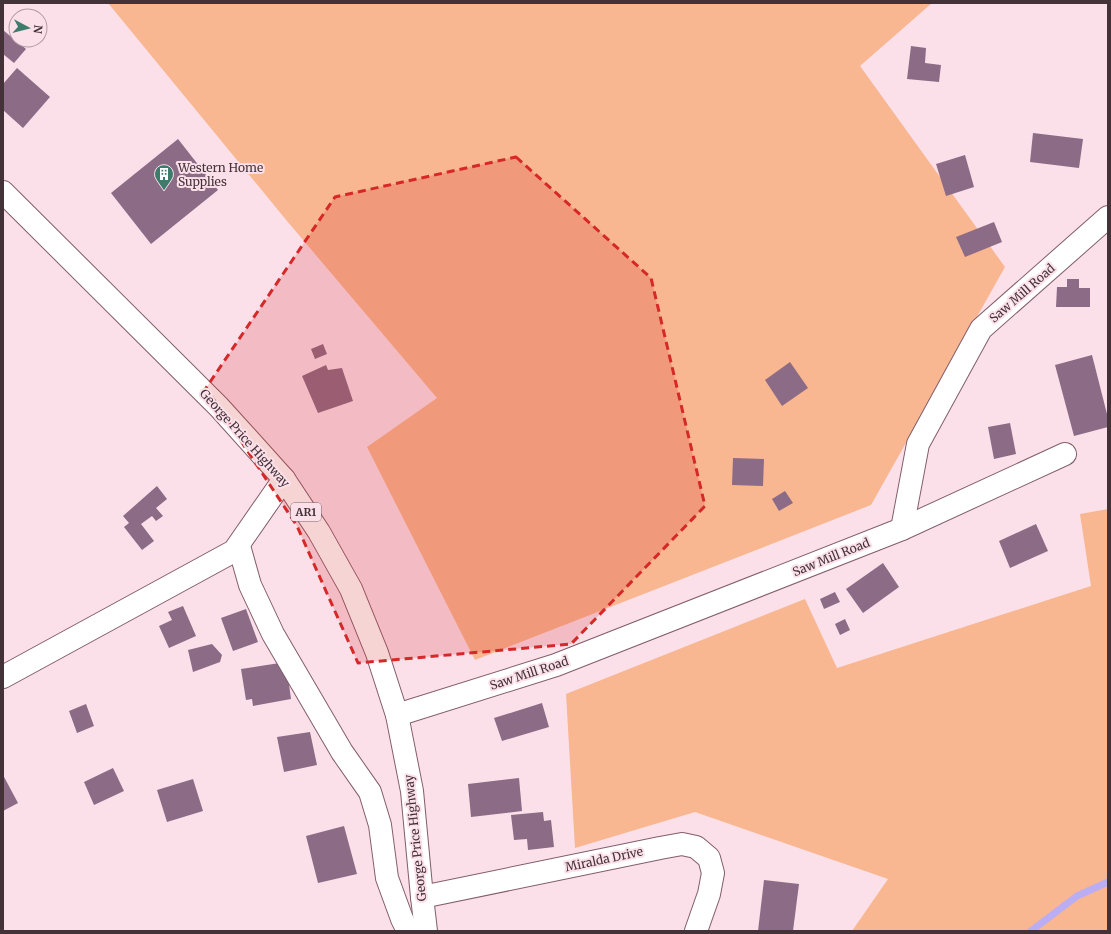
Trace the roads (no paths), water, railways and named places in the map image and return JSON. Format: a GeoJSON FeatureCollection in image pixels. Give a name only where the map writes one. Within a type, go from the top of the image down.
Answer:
{"type":"FeatureCollection","features":[{"type":"Feature","properties":{"kind":"main road","name":"George Price Highway"},"geometry":{"type":"LineString","coordinates":[[3,192],[219,407],[284,479],[319,532],[351,589],[377,653],[397,715],[412,791],[426,931]]}},
{"type":"Feature","properties":{"kind":"main road","name":"Saw Mill Road"},"geometry":{"type":"LineString","coordinates":[[397,715],[556,665],[902,529],[918,444],[981,329],[1108,217]]}},
{"type":"Feature","properties":{"kind":"main road"},"geometry":{"type":"LineString","coordinates":[[902,529],[1065,454]]}},
{"type":"Feature","properties":{"kind":"main road"},"geometry":{"type":"LineString","coordinates":[[3,676],[234,551],[284,479]]}},
{"type":"Feature","properties":{"kind":"main road"},"geometry":{"type":"LineString","coordinates":[[238,546],[250,585],[273,634],[342,752],[370,792],[380,825],[387,878],[408,931]]}},
{"type":"Feature","properties":{"kind":"main road","name":"Miralda Drive"},"geometry":{"type":"LineString","coordinates":[[422,897],[682,844],[696,847],[709,858],[713,873],[709,894],[696,931]]}},
{"type":"Feature","properties":{"kind":"waterway"},"geometry":{"type":"LineString","coordinates":[[1031,931],[1077,896],[1108,882]]}},
{"type":"Feature","properties":{"kind":"place","name":"Western Home Supplies"},"geometry":{"type":"Point","coordinates":[164,191]}}]}
